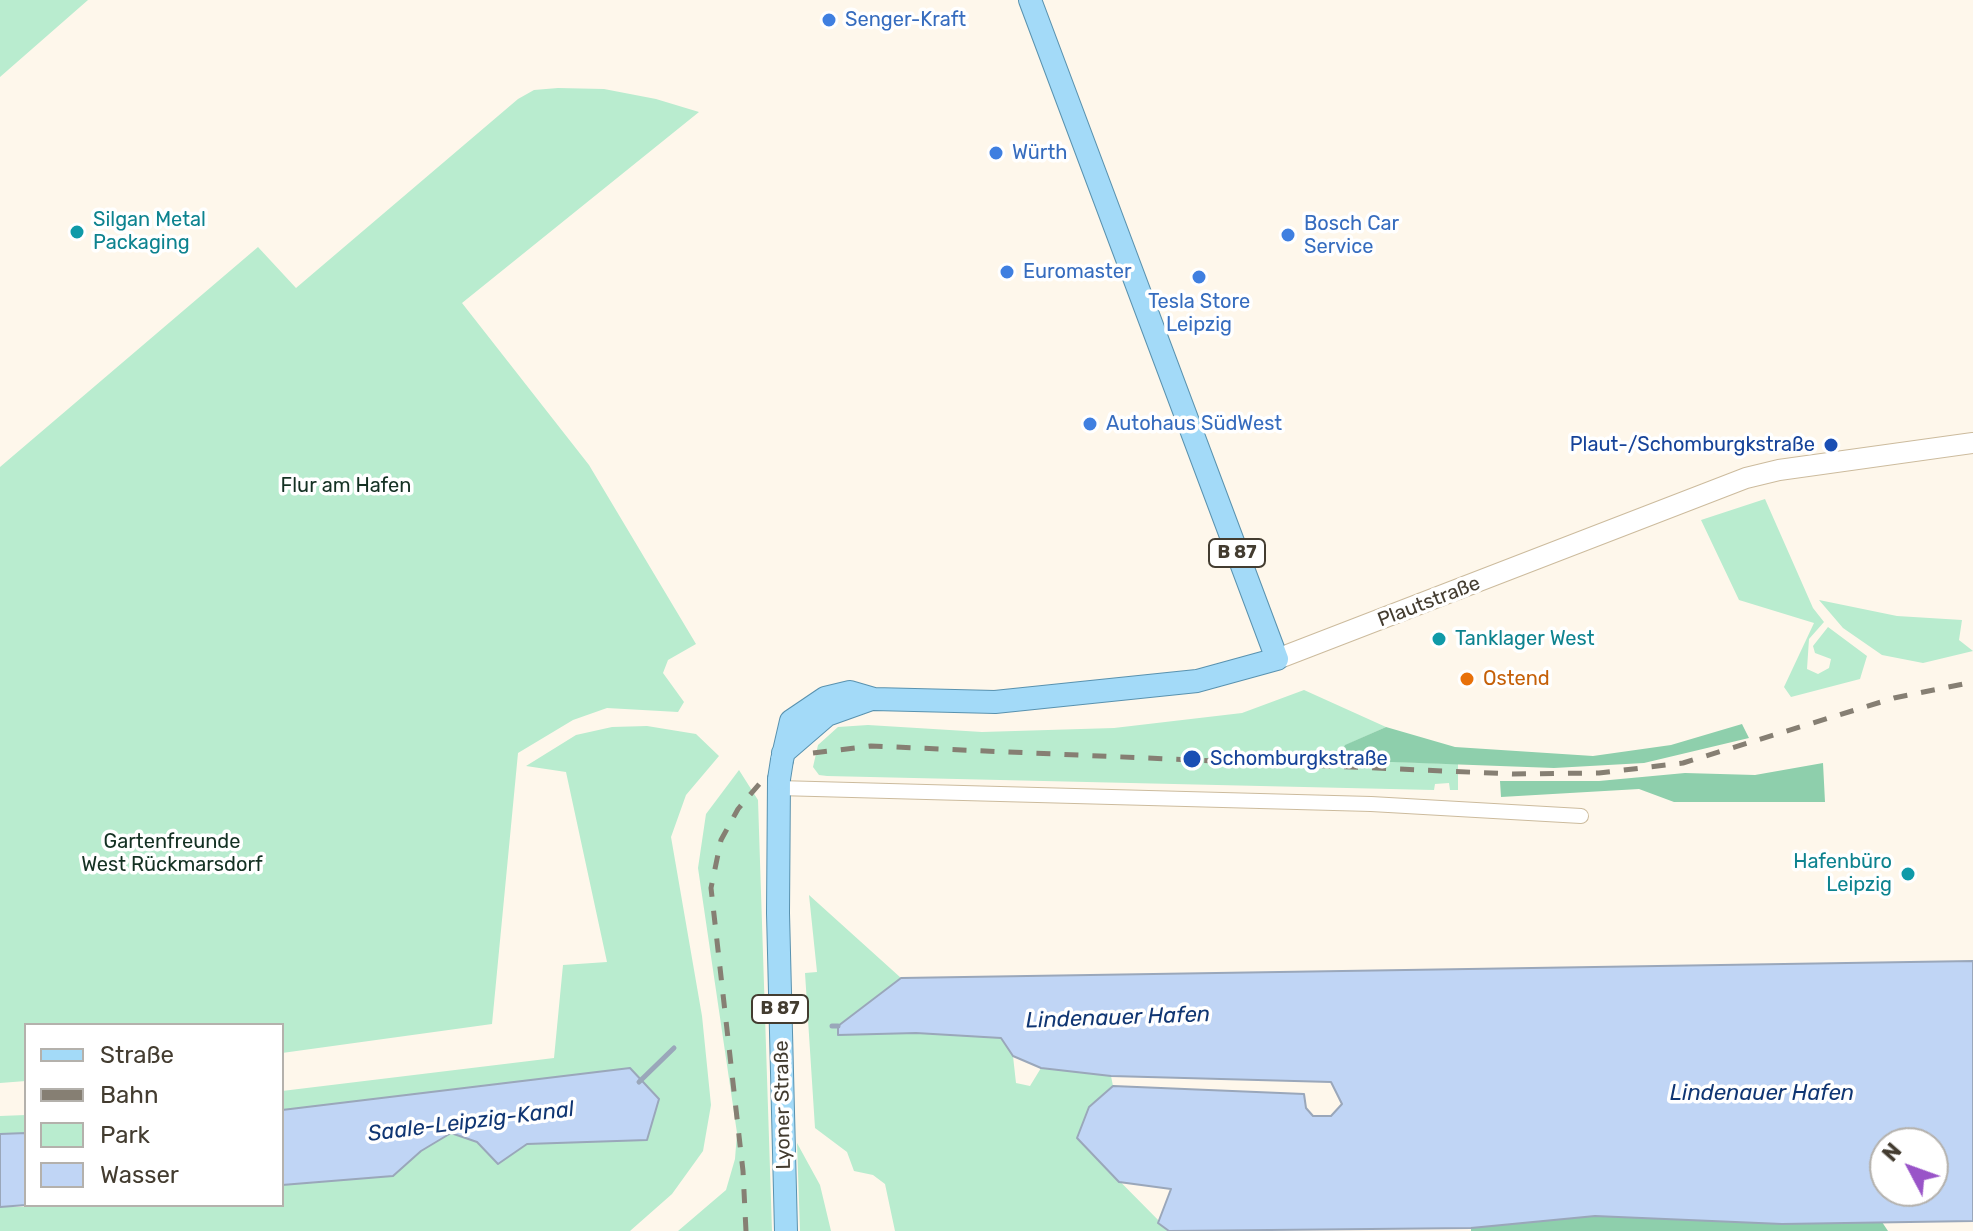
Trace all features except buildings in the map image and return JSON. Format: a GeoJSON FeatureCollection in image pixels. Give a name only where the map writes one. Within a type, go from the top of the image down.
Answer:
{"type":"FeatureCollection","features":[{"type":"Feature","properties":{"kind":"main road","name":"B 87"},"geometry":{"type":"LineString","coordinates":[[1030,0],[1277,659]]}},
{"type":"Feature","properties":{"kind":"main road","name":"Plautstraße"},"geometry":{"type":"LineString","coordinates":[[781,770],[791,721],[807,707],[850,692],[874,699],[995,702],[1211,678],[1277,659],[1746,478],[1779,470],[1973,443]]}},
{"type":"Feature","properties":{"kind":"main road","name":"Lyoner Straße"},"geometry":{"type":"LineString","coordinates":[[781,770],[786,1231]]}},
{"type":"Feature","properties":{"kind":"street"},"geometry":{"type":"LineString","coordinates":[[781,770],[1581,816]]}},
{"type":"Feature","properties":{"kind":"green space"},"geometry":{"type":"Polygon","coordinates":[[[0,0],[88,0],[0,77],[0,0]]]}},
{"type":"Feature","properties":{"kind":"green space"},"geometry":{"type":"Polygon","coordinates":[[[604,89],[656,99],[699,112],[462,303],[589,465],[696,644],[668,660],[663,673],[684,702],[678,712],[607,708],[573,720],[518,753],[492,1024],[284,1053],[284,1023],[24,1023],[24,1081],[0,1083],[0,467],[258,247],[296,288],[518,99],[534,90],[604,89]]]}},
{"type":"Feature","properties":{"kind":"green space"},"geometry":{"type":"Polygon","coordinates":[[[1765,499],[1813,608],[1824,622],[1809,639],[1807,669],[1818,674],[1829,668],[1831,659],[1815,653],[1813,646],[1828,627],[1867,656],[1860,679],[1791,697],[1784,687],[1814,623],[1739,600],[1701,520],[1765,499]]]}},
{"type":"Feature","properties":{"kind":"green space"},"geometry":{"type":"Polygon","coordinates":[[[1819,600],[1897,616],[1962,620],[1959,640],[1973,651],[1923,663],[1882,655],[1843,628],[1819,600]]]}},
{"type":"Feature","properties":{"kind":"green space"},"geometry":{"type":"Polygon","coordinates":[[[1304,690],[1386,727],[1346,745],[1339,760],[1458,764],[1458,790],[1450,790],[1449,783],[1435,784],[1434,790],[827,776],[819,775],[813,767],[818,745],[838,727],[868,725],[982,732],[1114,728],[1242,713],[1304,690]]]}},
{"type":"Feature","properties":{"kind":"green space"},"geometry":{"type":"Polygon","coordinates":[[[1742,724],[1749,738],[1644,763],[1554,768],[1338,760],[1345,745],[1386,727],[1455,747],[1593,756],[1671,745],[1742,724]]]}},
{"type":"Feature","properties":{"kind":"green space"},"geometry":{"type":"Polygon","coordinates":[[[647,726],[696,734],[719,756],[686,795],[671,837],[702,1016],[711,1105],[703,1151],[672,1194],[630,1231],[0,1231],[0,1207],[284,1207],[284,1185],[393,1176],[421,1151],[451,1133],[477,1142],[498,1164],[527,1144],[647,1140],[630,1068],[284,1110],[284,1091],[554,1058],[563,965],[607,962],[566,772],[526,766],[576,735],[612,727],[647,726]]]}},
{"type":"Feature","properties":{"kind":"green space"},"geometry":{"type":"Polygon","coordinates":[[[1823,763],[1825,802],[1674,802],[1639,789],[1501,797],[1500,781],[1599,781],[1685,773],[1755,775],[1823,763]]]}},
{"type":"Feature","properties":{"kind":"green space"},"geometry":{"type":"Polygon","coordinates":[[[739,770],[758,800],[772,1231],[678,1231],[726,1190],[735,1159],[737,1133],[698,868],[706,814],[739,770]]]}},
{"type":"Feature","properties":{"kind":"green space"},"geometry":{"type":"Polygon","coordinates":[[[809,895],[901,978],[838,1026],[839,1035],[916,1033],[1001,1038],[1013,1056],[1016,1083],[1030,1086],[1041,1068],[1111,1076],[1113,1086],[1089,1107],[1077,1138],[1169,1231],[895,1231],[885,1184],[873,1175],[854,1171],[847,1152],[815,1128],[805,973],[817,972],[809,895]]]}},
{"type":"Feature","properties":{"kind":"green space"},"geometry":{"type":"Polygon","coordinates":[[[24,1115],[24,1133],[0,1134],[0,1116],[24,1115]]]}},
{"type":"Feature","properties":{"kind":"green space"},"geometry":{"type":"Polygon","coordinates":[[[797,1143],[820,1185],[831,1231],[800,1231],[797,1143]]]}},
{"type":"Feature","properties":{"kind":"green space"},"geometry":{"type":"Polygon","coordinates":[[[1595,1216],[1782,1224],[1882,1222],[1888,1231],[1471,1231],[1471,1228],[1595,1216]]]}},
{"type":"Feature","properties":{"kind":"water","name":"Lindenauer Hafen"},"geometry":{"type":"Polygon","coordinates":[[[1973,961],[1973,1221],[1782,1224],[1595,1216],[1471,1228],[1169,1231],[1158,1223],[1171,1189],[1119,1182],[1077,1138],[1089,1107],[1113,1086],[1304,1094],[1306,1108],[1313,1116],[1331,1116],[1342,1104],[1331,1082],[1111,1076],[1041,1068],[1013,1056],[1001,1038],[916,1033],[838,1035],[838,1026],[901,978],[1973,961]]]}},
{"type":"Feature","properties":{"kind":"water","name":"Saale-Leipzig-Kanal"},"geometry":{"type":"Polygon","coordinates":[[[630,1068],[659,1099],[647,1140],[527,1144],[498,1164],[477,1142],[451,1133],[421,1151],[393,1176],[284,1185],[284,1110],[630,1068]]]}},
{"type":"Feature","properties":{"kind":"water"},"geometry":{"type":"Polygon","coordinates":[[[24,1133],[24,1205],[0,1207],[0,1134],[24,1133]]]}},
{"type":"Feature","properties":{"kind":"waterway","name":"Lindenauer Hafen"},"geometry":{"type":"LineString","coordinates":[[832,1026],[838,1026]]}},
{"type":"Feature","properties":{"kind":"waterway"},"geometry":{"type":"LineString","coordinates":[[639,1082],[674,1048]]}},
{"type":"Feature","properties":{"kind":"railway"},"geometry":{"type":"LineString","coordinates":[[813,753],[871,746],[1513,774],[1599,773],[1683,763],[1894,698],[1973,682]]}},
{"type":"Feature","properties":{"kind":"railway"},"geometry":{"type":"LineString","coordinates":[[746,1231],[743,1171],[711,888],[721,840],[738,809],[761,782]]}},
{"type":"Feature","properties":{"kind":"place","name":"Senger-Kraft"},"geometry":{"type":"Point","coordinates":[829,20]}},
{"type":"Feature","properties":{"kind":"place","name":"Würth"},"geometry":{"type":"Point","coordinates":[996,153]}},
{"type":"Feature","properties":{"kind":"place","name":"Silgan Metal Packaging"},"geometry":{"type":"Point","coordinates":[77,232]}},
{"type":"Feature","properties":{"kind":"place","name":"Bosch Car Service"},"geometry":{"type":"Point","coordinates":[1288,235]}},
{"type":"Feature","properties":{"kind":"place","name":"Euromaster"},"geometry":{"type":"Point","coordinates":[1007,272]}},
{"type":"Feature","properties":{"kind":"place","name":"Tesla Store Leipzig"},"geometry":{"type":"Point","coordinates":[1199,277]}},
{"type":"Feature","properties":{"kind":"place","name":"Autohaus SüdWest"},"geometry":{"type":"Point","coordinates":[1090,424]}},
{"type":"Feature","properties":{"kind":"place","name":"Plaut-/Schomburgkstraße"},"geometry":{"type":"Point","coordinates":[1831,445]}},
{"type":"Feature","properties":{"kind":"place","name":"Tanklager West"},"geometry":{"type":"Point","coordinates":[1439,639]}},
{"type":"Feature","properties":{"kind":"place","name":"Ostend"},"geometry":{"type":"Point","coordinates":[1467,679]}},
{"type":"Feature","properties":{"kind":"place","name":"Schomburgkstraße"},"geometry":{"type":"Point","coordinates":[1192,759]}},
{"type":"Feature","properties":{"kind":"place","name":"Hafenbüro Leipzig"},"geometry":{"type":"Point","coordinates":[1908,874]}},
{"type":"Feature","properties":{"kind":"park label","name":"Flur am Hafen"},"geometry":{"type":"Point","coordinates":[346,486]}},
{"type":"Feature","properties":{"kind":"park label","name":"Gartenfreunde West Rückmarsdorf"},"geometry":{"type":"Point","coordinates":[172,854]}}]}
